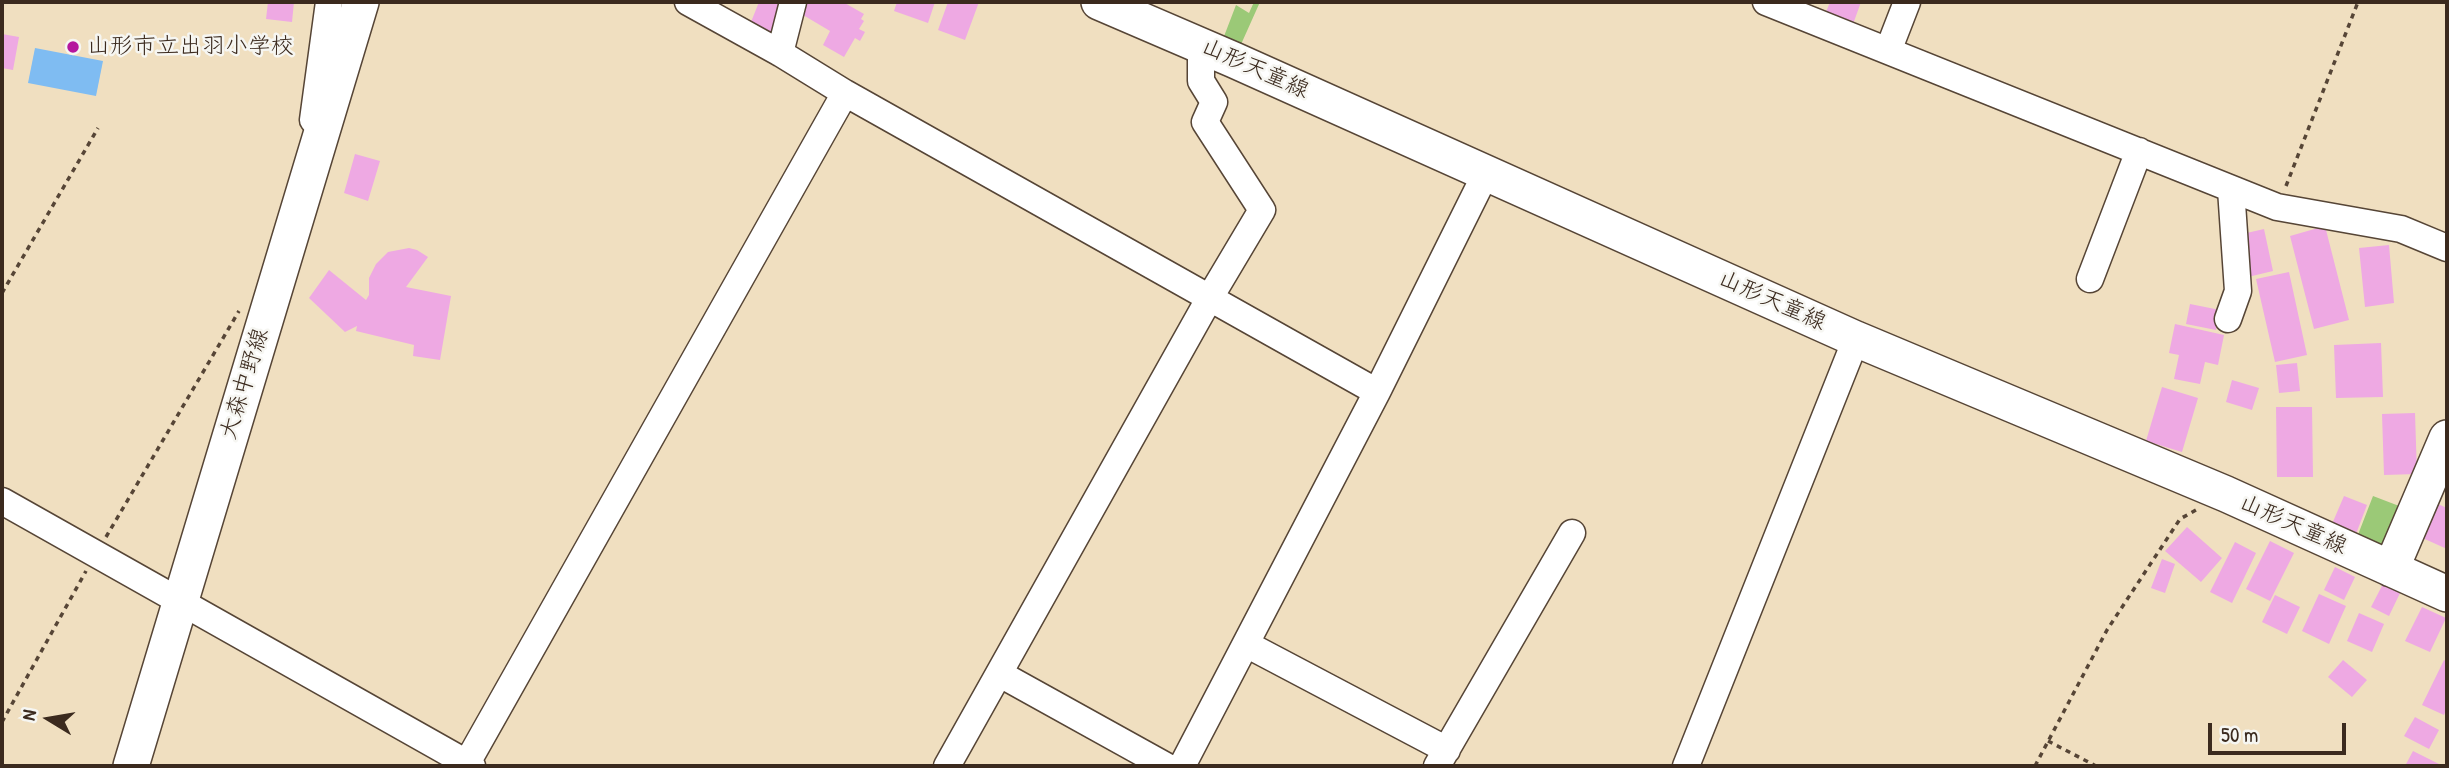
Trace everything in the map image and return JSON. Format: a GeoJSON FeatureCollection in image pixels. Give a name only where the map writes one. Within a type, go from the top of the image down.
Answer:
{"type":"FeatureCollection","features":[{"type":"Feature","properties":{"kind":"main road","name":"大森中野線"},"geometry":{"type":"LineString","coordinates":[[131,766],[361,2]]}},
{"type":"Feature","properties":{"kind":"main road","name":"山形天童線"},"geometry":{"type":"LineString","coordinates":[[1099,2],[1201,45],[1856,339],[2226,494],[2447,594]]}},
{"type":"Feature","properties":{"kind":"main road"},"geometry":{"type":"LineString","coordinates":[[2391,569],[2447,438]]}},
{"type":"Feature","properties":{"kind":"street"},"geometry":{"type":"LineString","coordinates":[[303,191],[329,2]]}},
{"type":"Feature","properties":{"kind":"street"},"geometry":{"type":"LineString","coordinates":[[688,2],[1377,392]]}},
{"type":"Feature","properties":{"kind":"street"},"geometry":{"type":"LineString","coordinates":[[780,52],[793,2]]}},
{"type":"Feature","properties":{"kind":"street"},"geometry":{"type":"LineString","coordinates":[[1766,2],[2277,207],[2401,229],[2447,247]]}},
{"type":"Feature","properties":{"kind":"street"},"geometry":{"type":"LineString","coordinates":[[1888,51],[1907,2]]}},
{"type":"Feature","properties":{"kind":"street"},"geometry":{"type":"LineString","coordinates":[[947,766],[1209,299],[1262,210],[1205,122],[1214,102],[1201,81],[1201,45]]}},
{"type":"Feature","properties":{"kind":"street"},"geometry":{"type":"LineString","coordinates":[[2,500],[470,765],[845,93]]}},
{"type":"Feature","properties":{"kind":"street"},"geometry":{"type":"LineString","coordinates":[[2090,279],[2139,151]]}},
{"type":"Feature","properties":{"kind":"street"},"geometry":{"type":"LineString","coordinates":[[1182,766],[1377,392],[1486,173]]}},
{"type":"Feature","properties":{"kind":"street"},"geometry":{"type":"LineString","coordinates":[[2228,319],[2238,291],[2231,189]]}},
{"type":"Feature","properties":{"kind":"street"},"geometry":{"type":"LineString","coordinates":[[1686,766],[1856,339]]}},
{"type":"Feature","properties":{"kind":"street"},"geometry":{"type":"LineString","coordinates":[[1246,644],[1442,758],[1572,533]]}},
{"type":"Feature","properties":{"kind":"street"},"geometry":{"type":"LineString","coordinates":[[1000,674],[1166,766]]}},
{"type":"Feature","properties":{"kind":"path"},"geometry":{"type":"LineString","coordinates":[[2277,207],[2358,2]]}},
{"type":"Feature","properties":{"kind":"path"},"geometry":{"type":"LineString","coordinates":[[2,293],[99,128]]}},
{"type":"Feature","properties":{"kind":"path"},"geometry":{"type":"LineString","coordinates":[[2,722],[96,553],[245,301]]}},
{"type":"Feature","properties":{"kind":"path"},"geometry":{"type":"LineString","coordinates":[[2035,766],[2107,630],[2180,519],[2226,494]]}},
{"type":"Feature","properties":{"kind":"path"},"geometry":{"type":"LineString","coordinates":[[2048,741],[2096,766]]}},
{"type":"Feature","properties":{"kind":"green space"},"geometry":{"type":"Polygon","coordinates":[[[1254,2],[1260,2],[1234,60],[1218,52],[1236,5],[1249,13],[1254,2]]]}},
{"type":"Feature","properties":{"kind":"green space"},"geometry":{"type":"Polygon","coordinates":[[[2373,496],[2407,509],[2391,546],[2354,545],[2373,496]]]}},
{"type":"Feature","properties":{"kind":"water"},"geometry":{"type":"Polygon","coordinates":[[[35,48],[103,61],[96,96],[28,83],[35,48]]]}},
{"type":"Feature","properties":{"kind":"building"},"geometry":{"type":"Polygon","coordinates":[[[268,2],[294,2],[292,22],[266,19],[268,2]]]}},
{"type":"Feature","properties":{"kind":"building"},"geometry":{"type":"Polygon","coordinates":[[[759,2],[785,2],[771,36],[749,27],[759,2]]]}},
{"type":"Feature","properties":{"kind":"building"},"geometry":{"type":"Polygon","coordinates":[[[804,2],[843,2],[864,14],[861,19],[864,21],[859,29],[865,32],[860,41],[855,38],[844,57],[823,45],[830,31],[798,12],[804,2]]]}},
{"type":"Feature","properties":{"kind":"building"},"geometry":{"type":"Polygon","coordinates":[[[897,2],[935,2],[928,23],[894,11],[897,2]]]}},
{"type":"Feature","properties":{"kind":"building"},"geometry":{"type":"Polygon","coordinates":[[[948,2],[979,2],[965,40],[938,30],[948,2]]]}},
{"type":"Feature","properties":{"kind":"building"},"geometry":{"type":"Polygon","coordinates":[[[1830,2],[1861,2],[1852,27],[1824,17],[1830,2]]]}},
{"type":"Feature","properties":{"kind":"building"},"geometry":{"type":"Polygon","coordinates":[[[2,34],[19,37],[13,70],[2,68],[2,34]]]}},
{"type":"Feature","properties":{"kind":"building"},"geometry":{"type":"Polygon","coordinates":[[[355,154],[380,161],[368,201],[344,193],[355,154]]]}},
{"type":"Feature","properties":{"kind":"building"},"geometry":{"type":"Polygon","coordinates":[[[2325,226],[2349,320],[2314,329],[2290,236],[2325,226]]]}},
{"type":"Feature","properties":{"kind":"building"},"geometry":{"type":"Polygon","coordinates":[[[2264,229],[2273,271],[2248,277],[2238,235],[2264,229]]]}},
{"type":"Feature","properties":{"kind":"building"},"geometry":{"type":"Polygon","coordinates":[[[2389,245],[2394,303],[2365,307],[2359,248],[2389,245]]]}},
{"type":"Feature","properties":{"kind":"building"},"geometry":{"type":"Polygon","coordinates":[[[409,248],[428,257],[406,287],[451,296],[440,360],[413,356],[414,345],[356,331],[357,326],[345,332],[309,298],[329,270],[366,300],[369,295],[369,278],[376,264],[388,252],[409,248]]]}},
{"type":"Feature","properties":{"kind":"building"},"geometry":{"type":"Polygon","coordinates":[[[2289,272],[2307,355],[2275,362],[2256,279],[2289,272]]]}},
{"type":"Feature","properties":{"kind":"building"},"geometry":{"type":"Polygon","coordinates":[[[2190,304],[2220,310],[2216,330],[2186,324],[2190,304]]]}},
{"type":"Feature","properties":{"kind":"building"},"geometry":{"type":"Polygon","coordinates":[[[2175,324],[2224,335],[2218,365],[2205,362],[2200,384],[2174,379],[2179,355],[2169,353],[2175,324]]]}},
{"type":"Feature","properties":{"kind":"building"},"geometry":{"type":"Polygon","coordinates":[[[2381,343],[2383,397],[2336,398],[2334,345],[2381,343]]]}},
{"type":"Feature","properties":{"kind":"building"},"geometry":{"type":"Polygon","coordinates":[[[2297,363],[2300,391],[2279,393],[2276,365],[2297,363]]]}},
{"type":"Feature","properties":{"kind":"building"},"geometry":{"type":"Polygon","coordinates":[[[2232,380],[2259,388],[2252,410],[2226,402],[2232,380]]]}},
{"type":"Feature","properties":{"kind":"building"},"geometry":{"type":"Polygon","coordinates":[[[2162,387],[2198,398],[2182,452],[2146,441],[2162,387]]]}},
{"type":"Feature","properties":{"kind":"building"},"geometry":{"type":"Polygon","coordinates":[[[2276,407],[2312,407],[2313,477],[2277,477],[2276,407]]]}},
{"type":"Feature","properties":{"kind":"building"},"geometry":{"type":"Polygon","coordinates":[[[2415,413],[2417,474],[2384,475],[2382,414],[2415,413]]]}},
{"type":"Feature","properties":{"kind":"building"},"geometry":{"type":"Polygon","coordinates":[[[2344,496],[2367,505],[2356,534],[2332,524],[2344,496]]]}},
{"type":"Feature","properties":{"kind":"building"},"geometry":{"type":"Polygon","coordinates":[[[2433,502],[2447,508],[2447,549],[2418,536],[2433,502]]]}},
{"type":"Feature","properties":{"kind":"building"},"geometry":{"type":"Polygon","coordinates":[[[2187,527],[2222,558],[2201,582],[2165,551],[2187,527]]]}},
{"type":"Feature","properties":{"kind":"building"},"geometry":{"type":"Polygon","coordinates":[[[2270,541],[2294,553],[2270,601],[2246,589],[2270,541]]]}},
{"type":"Feature","properties":{"kind":"building"},"geometry":{"type":"Polygon","coordinates":[[[2235,542],[2256,553],[2232,603],[2210,592],[2235,542]]]}},
{"type":"Feature","properties":{"kind":"building"},"geometry":{"type":"Polygon","coordinates":[[[2162,559],[2175,564],[2165,593],[2151,588],[2162,559]]]}},
{"type":"Feature","properties":{"kind":"building"},"geometry":{"type":"Polygon","coordinates":[[[2335,567],[2355,577],[2344,600],[2324,590],[2335,567]]]}},
{"type":"Feature","properties":{"kind":"building"},"geometry":{"type":"Polygon","coordinates":[[[2384,582],[2401,591],[2389,616],[2371,607],[2384,582]]]}},
{"type":"Feature","properties":{"kind":"building"},"geometry":{"type":"Polygon","coordinates":[[[2319,594],[2346,606],[2329,644],[2302,631],[2319,594]]]}},
{"type":"Feature","properties":{"kind":"building"},"geometry":{"type":"Polygon","coordinates":[[[2275,595],[2300,607],[2287,634],[2262,622],[2275,595]]]}},
{"type":"Feature","properties":{"kind":"building"},"geometry":{"type":"Polygon","coordinates":[[[2422,607],[2446,618],[2430,652],[2405,641],[2422,607]]]}},
{"type":"Feature","properties":{"kind":"building"},"geometry":{"type":"Polygon","coordinates":[[[2359,613],[2384,624],[2372,652],[2347,641],[2359,613]]]}},
{"type":"Feature","properties":{"kind":"building"},"geometry":{"type":"Polygon","coordinates":[[[2343,660],[2367,680],[2352,697],[2328,677],[2343,660]]]}},
{"type":"Feature","properties":{"kind":"building"},"geometry":{"type":"Polygon","coordinates":[[[2444,660],[2447,662],[2447,708],[2444,715],[2422,705],[2444,660]]]}},
{"type":"Feature","properties":{"kind":"building"},"geometry":{"type":"Polygon","coordinates":[[[2415,717],[2439,730],[2429,749],[2404,736],[2415,717]]]}},
{"type":"Feature","properties":{"kind":"building"},"geometry":{"type":"Polygon","coordinates":[[[2413,751],[2439,764],[2438,766],[2405,766],[2413,751]]]}},
{"type":"Feature","properties":{"kind":"place","name":"山形市立出羽小学校"},"geometry":{"type":"Point","coordinates":[73,47]}}]}
